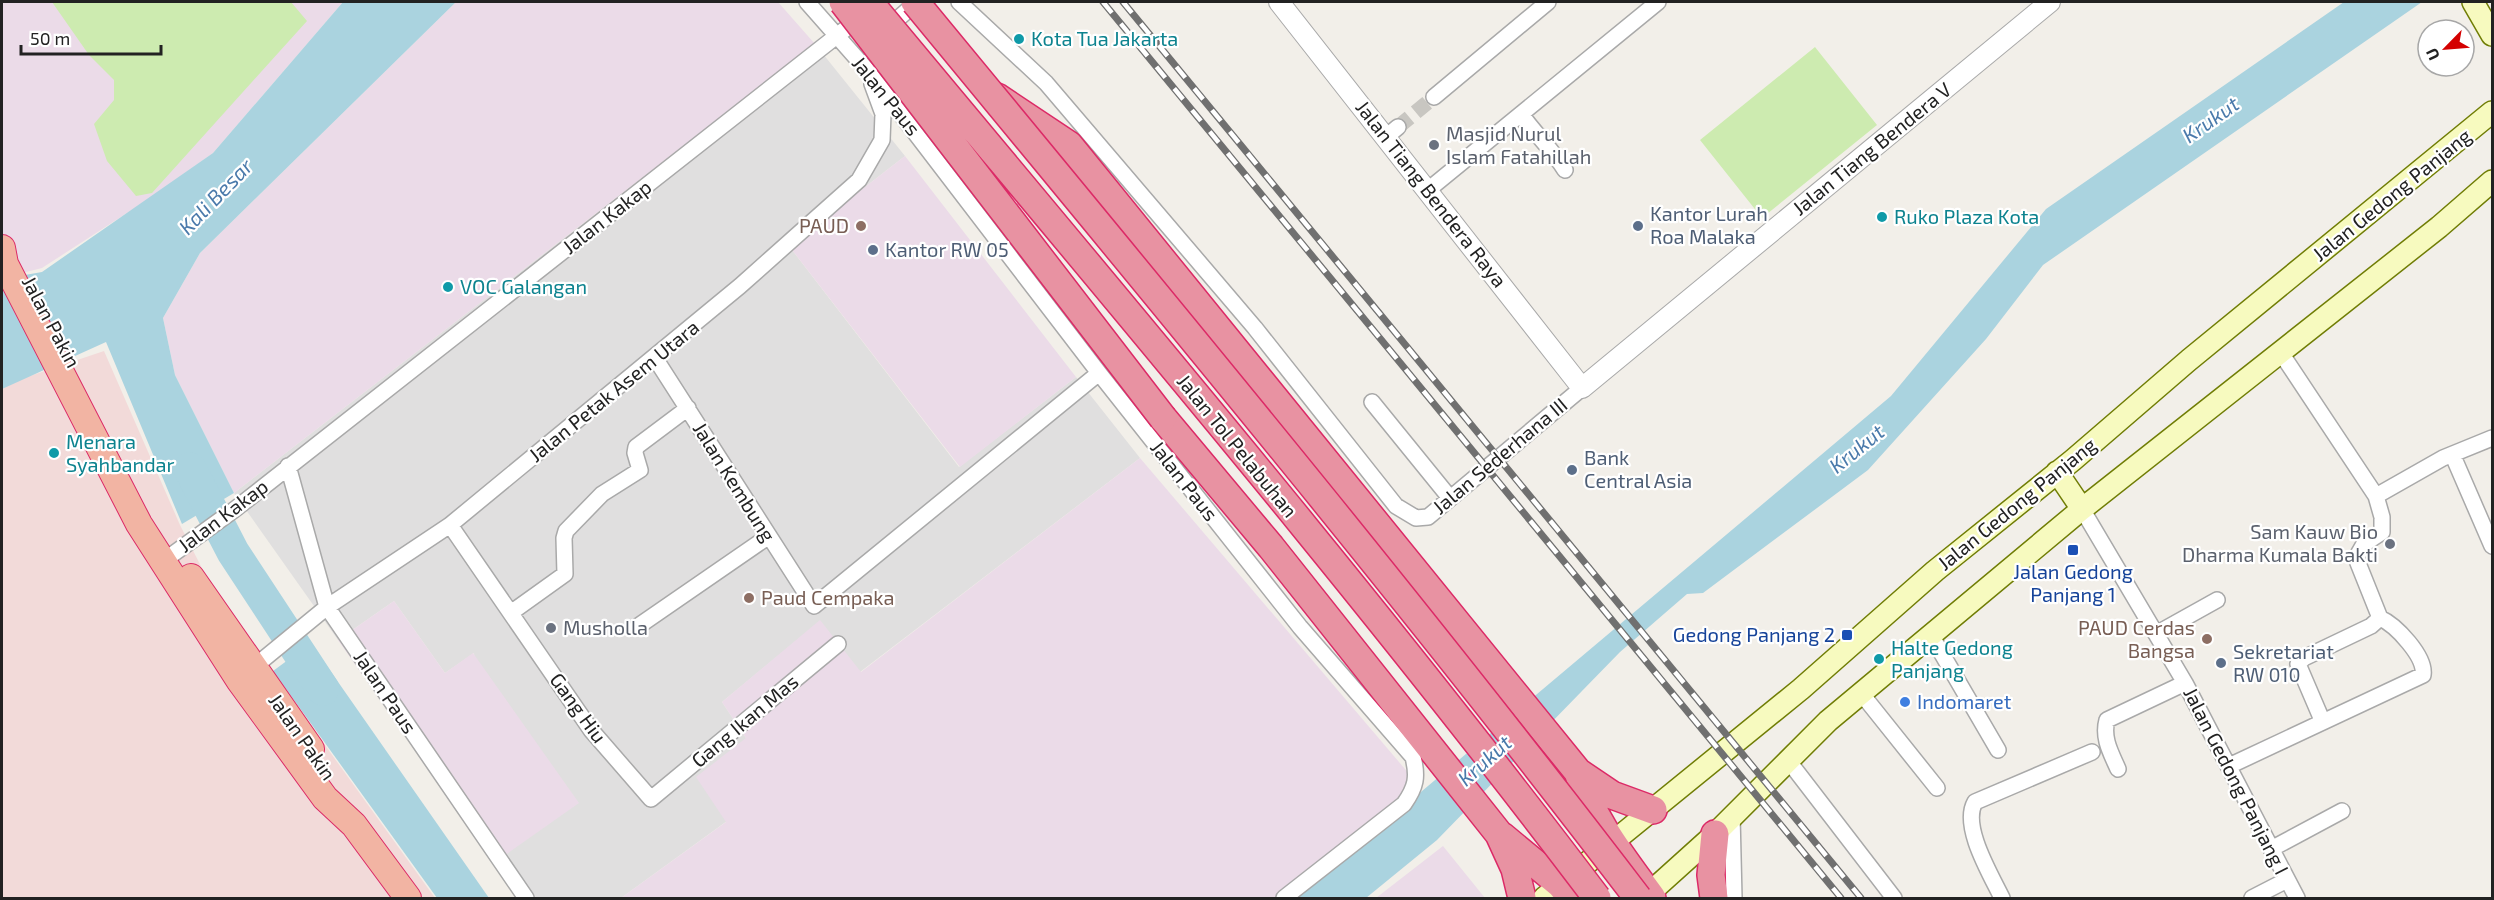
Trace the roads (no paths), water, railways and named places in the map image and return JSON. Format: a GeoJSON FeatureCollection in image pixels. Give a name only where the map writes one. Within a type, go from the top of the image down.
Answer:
{"type":"FeatureCollection","features":[{"type":"Feature","properties":{"kind":"highway"},"geometry":{"type":"LineString","coordinates":[[843,2],[1163,418],[1271,547],[1495,829],[1559,894]]}},
{"type":"Feature","properties":{"kind":"highway","name":"Jalan Tol Pelabuhan"},"geometry":{"type":"LineString","coordinates":[[869,2],[1232,439],[1515,790],[1597,898]]}},
{"type":"Feature","properties":{"kind":"highway","name":"Jalan Tol Pelabuhan"},"geometry":{"type":"LineString","coordinates":[[916,2],[1646,897]]}},
{"type":"Feature","properties":{"kind":"highway"},"geometry":{"type":"LineString","coordinates":[[989,91],[1069,145],[1574,768],[1612,795],[1653,810]]}},
{"type":"Feature","properties":{"kind":"highway","name":"Jalan Pakin"},"geometry":{"type":"LineString","coordinates":[[7,255],[63,362],[139,524],[173,554],[258,663],[339,790],[354,825]]}},
{"type":"Feature","properties":{"kind":"highway","name":"Jalan Pakin"},"geometry":{"type":"LineString","coordinates":[[173,554],[246,689],[325,798],[354,825],[408,898]]}},
{"type":"Feature","properties":{"kind":"highway"},"geometry":{"type":"LineString","coordinates":[[1574,768],[1586,800],[1646,897]]}},
{"type":"Feature","properties":{"kind":"highway"},"geometry":{"type":"LineString","coordinates":[[1714,898],[1711,875],[1724,824]]}},
{"type":"Feature","properties":{"kind":"highway"},"geometry":{"type":"LineString","coordinates":[[1495,829],[1515,869],[1522,898]]}},
{"type":"Feature","properties":{"kind":"main road"},"geometry":{"type":"LineString","coordinates":[[2473,2],[2493,35]]}},
{"type":"Feature","properties":{"kind":"main road"},"geometry":{"type":"LineString","coordinates":[[2477,2],[2493,9]]}},
{"type":"Feature","properties":{"kind":"main road","name":"Jalan Gedong Panjang"},"geometry":{"type":"LineString","coordinates":[[1559,894],[1613,843],[1801,689],[1935,571],[2493,112]]}},
{"type":"Feature","properties":{"kind":"main road"},"geometry":{"type":"LineString","coordinates":[[1646,897],[1724,824],[1787,759],[1861,693],[2082,509],[2439,227],[2493,181]]}},
{"type":"Feature","properties":{"kind":"main road"},"geometry":{"type":"LineString","coordinates":[[2057,472],[2082,509]]}},
{"type":"Feature","properties":{"kind":"street","name":"Jalan Paus"},"geometry":{"type":"LineString","coordinates":[[807,2],[867,70],[1099,373],[1300,627],[1413,757],[1417,774],[1415,789],[1404,804],[1284,898]]}},
{"type":"Feature","properties":{"kind":"street","name":"Jalan Kakap"},"geometry":{"type":"LineString","coordinates":[[173,554],[234,510],[879,2]]}},
{"type":"Feature","properties":{"kind":"street"},"geometry":{"type":"LineString","coordinates":[[855,57],[916,2]]}},
{"type":"Feature","properties":{"kind":"street","name":"Jalan Sederhana III"},"geometry":{"type":"LineString","coordinates":[[959,2],[1046,83],[1256,328],[1396,506],[1416,518],[1428,517],[1582,388]]}},
{"type":"Feature","properties":{"kind":"street","name":"Jalan Tiang Bendera Raya"},"geometry":{"type":"LineString","coordinates":[[1280,2],[1392,132],[1428,190],[1582,388]]}},
{"type":"Feature","properties":{"kind":"street"},"geometry":{"type":"LineString","coordinates":[[1428,190],[1659,2]]}},
{"type":"Feature","properties":{"kind":"street","name":"Jalan Tiang Bendera V"},"geometry":{"type":"LineString","coordinates":[[1582,388],[2050,2]]}},
{"type":"Feature","properties":{"kind":"street"},"geometry":{"type":"LineString","coordinates":[[1434,97],[1544,3]]}},
{"type":"Feature","properties":{"kind":"street","name":"Jalan Petak Asem Utara"},"geometry":{"type":"LineString","coordinates":[[258,663],[327,607],[450,525],[655,358],[859,180],[882,140],[883,114],[867,70]]}},
{"type":"Feature","properties":{"kind":"street"},"geometry":{"type":"LineString","coordinates":[[1521,114],[1543,143],[1550,147],[1565,170]]}},
{"type":"Feature","properties":{"kind":"street"},"geometry":{"type":"LineString","coordinates":[[2229,766],[2424,673],[2420,660],[2403,634],[2391,623],[2380,618],[2356,558],[2364,544],[2382,532],[2382,517],[2376,496],[2281,353]]}},
{"type":"Feature","properties":{"kind":"street","name":"Jalan Kembung"},"geometry":{"type":"LineString","coordinates":[[655,358],[814,606],[1099,373]]}},
{"type":"Feature","properties":{"kind":"street"},"geometry":{"type":"LineString","coordinates":[[1372,402],[1450,498]]}},
{"type":"Feature","properties":{"kind":"street"},"geometry":{"type":"LineString","coordinates":[[512,612],[565,574],[564,538],[566,531],[602,494],[640,470],[635,453],[636,447],[688,408]]}},
{"type":"Feature","properties":{"kind":"street"},"geometry":{"type":"LineString","coordinates":[[2376,496],[2443,459],[2493,438]]}},
{"type":"Feature","properties":{"kind":"street"},"geometry":{"type":"LineString","coordinates":[[2453,456],[2493,546]]}},
{"type":"Feature","properties":{"kind":"street","name":"Jalan Paus"},"geometry":{"type":"LineString","coordinates":[[288,466],[327,607],[526,898]]}},
{"type":"Feature","properties":{"kind":"street","name":"Jalan Gedong Panjang I"},"geometry":{"type":"LineString","coordinates":[[2082,509],[2185,683],[2297,898]]}},
{"type":"Feature","properties":{"kind":"street","name":"Gang Hiu"},"geometry":{"type":"LineString","coordinates":[[450,525],[591,729],[651,799]]}},
{"type":"Feature","properties":{"kind":"street"},"geometry":{"type":"LineString","coordinates":[[637,627],[769,536]]}},
{"type":"Feature","properties":{"kind":"street"},"geometry":{"type":"LineString","coordinates":[[2156,634],[2217,600]]}},
{"type":"Feature","properties":{"kind":"street"},"geometry":{"type":"LineString","coordinates":[[2322,720],[2298,664],[2304,658],[2371,626],[2380,618]]}},
{"type":"Feature","properties":{"kind":"street"},"geometry":{"type":"LineString","coordinates":[[1931,635],[1998,750]]}},
{"type":"Feature","properties":{"kind":"street","name":"Gang Ikan Mas"},"geometry":{"type":"LineString","coordinates":[[651,799],[838,644]]}},
{"type":"Feature","properties":{"kind":"street"},"geometry":{"type":"LineString","coordinates":[[2118,769],[2109,750],[2104,730],[2107,720],[2185,683]]}},
{"type":"Feature","properties":{"kind":"street"},"geometry":{"type":"LineString","coordinates":[[1861,693],[1937,788]]}},
{"type":"Feature","properties":{"kind":"street"},"geometry":{"type":"LineString","coordinates":[[2002,898],[1976,845],[1971,808],[1975,802],[2092,752]]}},
{"type":"Feature","properties":{"kind":"street"},"geometry":{"type":"LineString","coordinates":[[1787,759],[1894,898]]}},
{"type":"Feature","properties":{"kind":"street"},"geometry":{"type":"LineString","coordinates":[[2271,849],[2342,811]]}},
{"type":"Feature","properties":{"kind":"street"},"geometry":{"type":"LineString","coordinates":[[1724,824],[1734,898]]}},
{"type":"Feature","properties":{"kind":"street"},"geometry":{"type":"LineString","coordinates":[[2252,898],[2287,880]]}},
{"type":"Feature","properties":{"kind":"water","name":"Kali Besar"},"geometry":{"type":"Polygon","coordinates":[[[343,2],[456,2],[200,253],[163,318],[175,375],[234,493],[182,524],[106,342],[2,389],[2,279],[42,272],[213,153],[343,2]]]}},
{"type":"Feature","properties":{"kind":"water","name":"Krukut"},"geometry":{"type":"Polygon","coordinates":[[[2344,2],[2422,2],[2043,265],[1986,339],[1868,470],[1703,593],[1687,594],[1620,652],[1437,840],[1366,898],[1295,898],[1891,396],[2046,209],[2344,2]]]}},
{"type":"Feature","properties":{"kind":"water"},"geometry":{"type":"Polygon","coordinates":[[[311,643],[489,898],[437,898],[273,671],[311,643]]]}},
{"type":"Feature","properties":{"kind":"waterway"},"geometry":{"type":"LineString","coordinates":[[190,469],[233,552],[323,689]]}},
{"type":"Feature","properties":{"kind":"tunnel"},"geometry":{"type":"LineString","coordinates":[[1398,127],[1434,97]]}},
{"type":"Feature","properties":{"kind":"railway"},"geometry":{"type":"LineString","coordinates":[[1103,2],[1841,898]]}},
{"type":"Feature","properties":{"kind":"railway"},"geometry":{"type":"LineString","coordinates":[[1123,2],[1861,898]]}},
{"type":"Feature","properties":{"kind":"place","name":"Kota Tua Jakarta"},"geometry":{"type":"Point","coordinates":[1019,39]}},
{"type":"Feature","properties":{"kind":"place","name":"Masjid Nurul Islam Fatahillah"},"geometry":{"type":"Point","coordinates":[1434,145]}},
{"type":"Feature","properties":{"kind":"place","name":"Ruko Plaza Kota"},"geometry":{"type":"Point","coordinates":[1882,217]}},
{"type":"Feature","properties":{"kind":"place","name":"PAUD"},"geometry":{"type":"Point","coordinates":[861,226]}},
{"type":"Feature","properties":{"kind":"place","name":"Kantor Lurah Roa Malaka"},"geometry":{"type":"Point","coordinates":[1638,226]}},
{"type":"Feature","properties":{"kind":"place","name":"Kantor RW 05"},"geometry":{"type":"Point","coordinates":[873,250]}},
{"type":"Feature","properties":{"kind":"place","name":"VOC Galangan"},"geometry":{"type":"Point","coordinates":[448,287]}},
{"type":"Feature","properties":{"kind":"place","name":"Menara Syahbandar"},"geometry":{"type":"Point","coordinates":[54,453]}},
{"type":"Feature","properties":{"kind":"place","name":"Bank Central Asia"},"geometry":{"type":"Point","coordinates":[1572,470]}},
{"type":"Feature","properties":{"kind":"place","name":"Sam Kauw Bio Dharma Kumala Bakti"},"geometry":{"type":"Point","coordinates":[2390,544]}},
{"type":"Feature","properties":{"kind":"place","name":"Jalan Gedong Panjang 1"},"geometry":{"type":"Point","coordinates":[2073,550]}},
{"type":"Feature","properties":{"kind":"place","name":"Paud Cempaka"},"geometry":{"type":"Point","coordinates":[749,598]}},
{"type":"Feature","properties":{"kind":"place","name":"Musholla"},"geometry":{"type":"Point","coordinates":[551,628]}},
{"type":"Feature","properties":{"kind":"place","name":"Gedong Panjang 2"},"geometry":{"type":"Point","coordinates":[1847,635]}},
{"type":"Feature","properties":{"kind":"place","name":"PAUD Cerdas Bangsa"},"geometry":{"type":"Point","coordinates":[2207,639]}},
{"type":"Feature","properties":{"kind":"place","name":"Halte Gedong Panjang"},"geometry":{"type":"Point","coordinates":[1879,659]}},
{"type":"Feature","properties":{"kind":"place","name":"Sekretariat RW 010"},"geometry":{"type":"Point","coordinates":[2221,663]}},
{"type":"Feature","properties":{"kind":"place","name":"Indomaret"},"geometry":{"type":"Point","coordinates":[1905,702]}}]}
